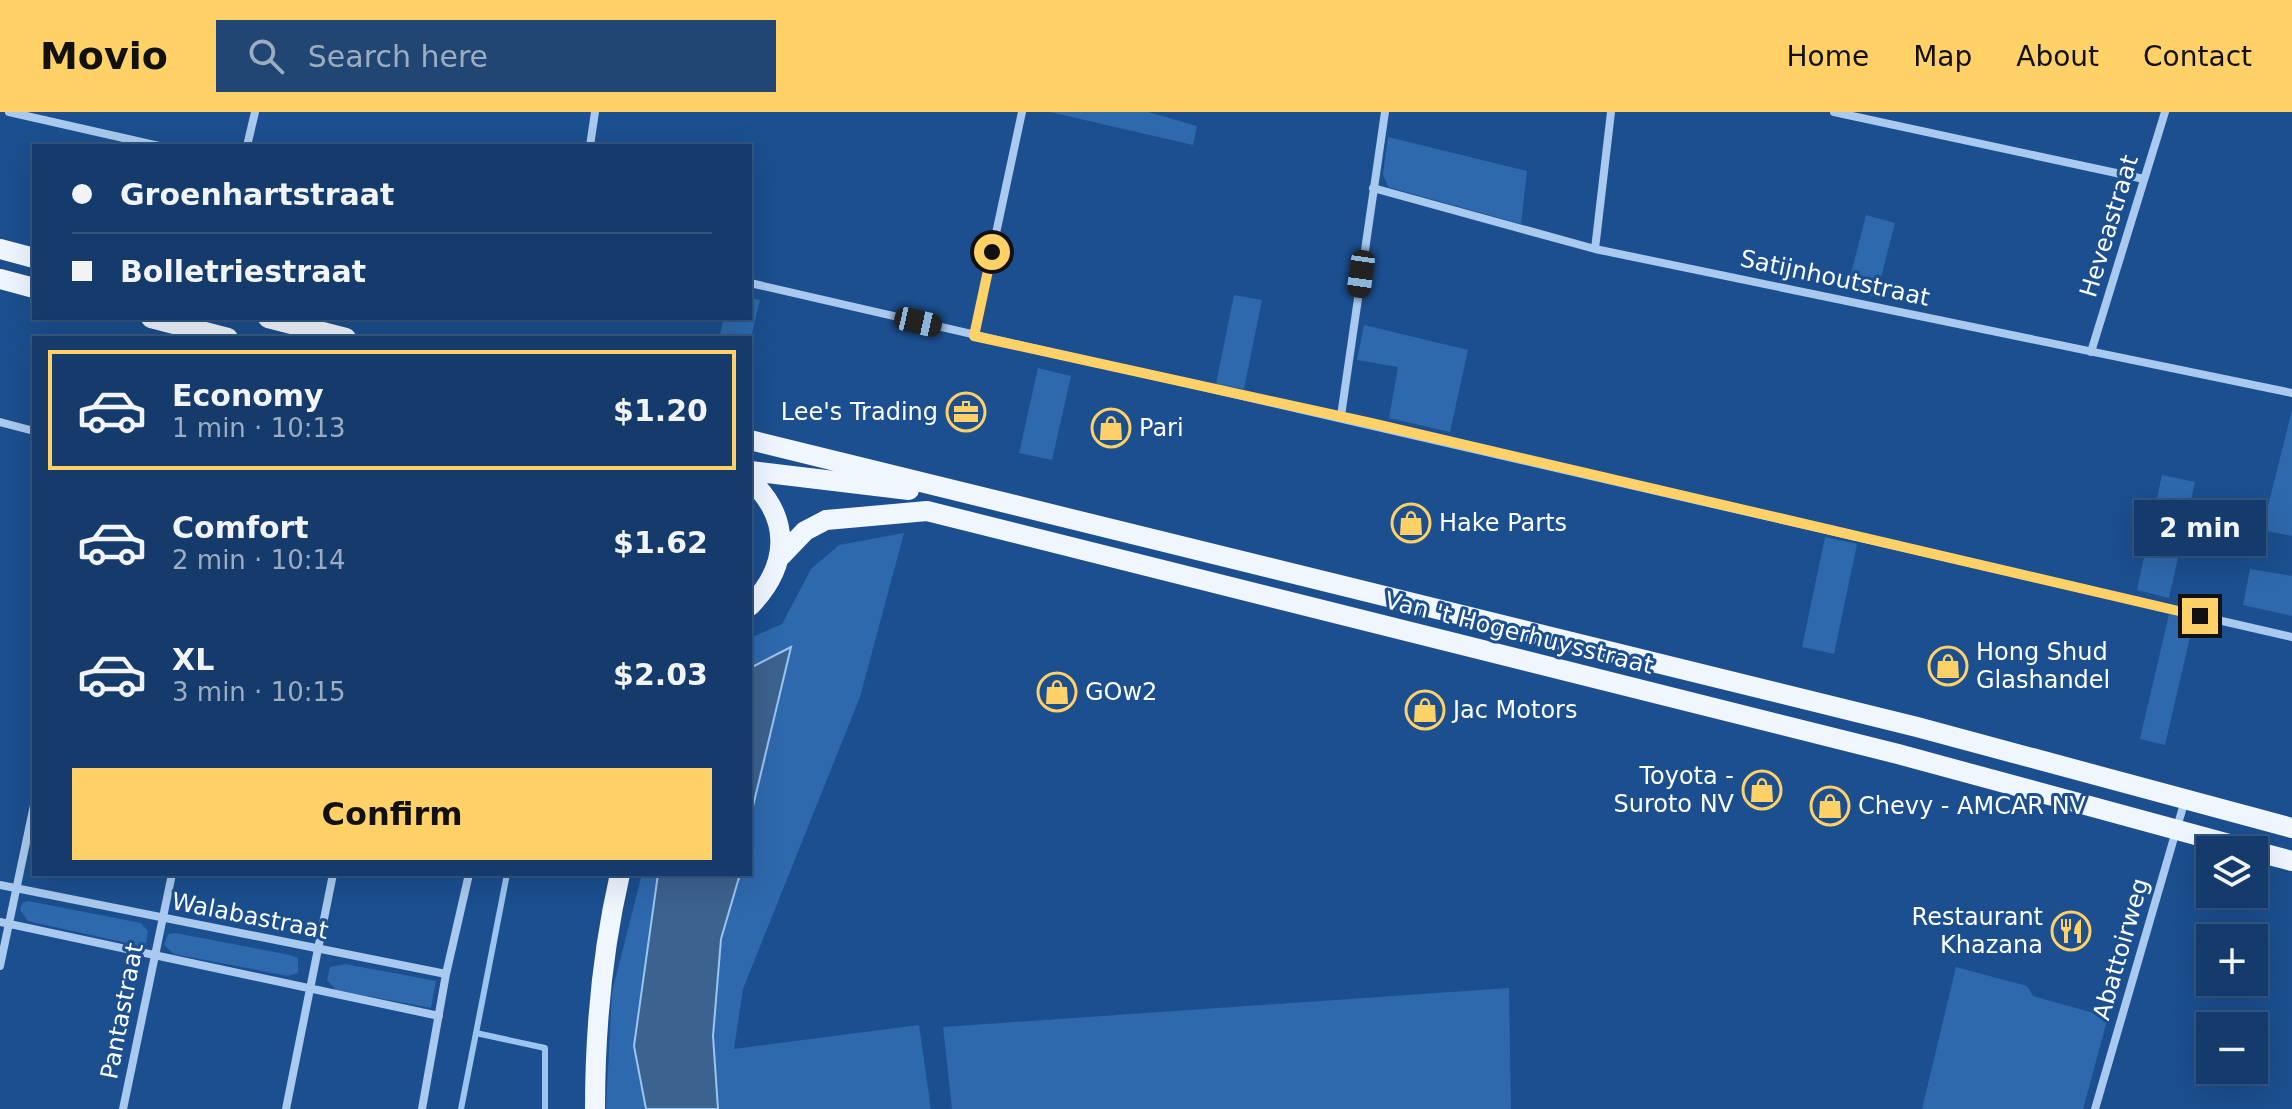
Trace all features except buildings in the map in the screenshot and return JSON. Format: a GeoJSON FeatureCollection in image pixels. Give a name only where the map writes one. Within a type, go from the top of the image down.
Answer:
{"type":"FeatureCollection","features":[{"type":"Feature","properties":{"kind":"main road"},"geometry":{"type":"LineString","coordinates":[[0,249],[32,257]]}},
{"type":"Feature","properties":{"kind":"main road"},"geometry":{"type":"LineString","coordinates":[[0,279],[32,287]]}},
{"type":"Feature","properties":{"kind":"main road"},"geometry":{"type":"LineString","coordinates":[[159,320],[220,336]]}},
{"type":"Feature","properties":{"kind":"main road"},"geometry":{"type":"LineString","coordinates":[[276,320],[338,336]]}},
{"type":"Feature","properties":{"kind":"main road","name":"Van 't Hogerhuysstraat"},"geometry":{"type":"LineString","coordinates":[[752,441],[1917,727],[2292,828]]}},
{"type":"Feature","properties":{"kind":"main road","name":"Van 't Hogerhuysstraat"},"geometry":{"type":"LineString","coordinates":[[752,471],[879,488],[959,493]]}},
{"type":"Feature","properties":{"kind":"main road"},"geometry":{"type":"LineString","coordinates":[[752,482],[771,506],[778,525],[781,556],[765,590],[752,604]]}},
{"type":"Feature","properties":{"kind":"main road","name":"Van 't Hogerhuysstraat"},"geometry":{"type":"LineString","coordinates":[[781,556],[805,531],[826,520],[927,511],[1898,754],[2197,836]]}},
{"type":"Feature","properties":{"kind":"main road","name":"Van 't Hogerhuysstraat"},"geometry":{"type":"LineString","coordinates":[[2268,854],[2292,861]]}},
{"type":"Feature","properties":{"kind":"main road"},"geometry":{"type":"LineString","coordinates":[[595,1109],[595,1028],[607,931],[620,876]]}},
{"type":"Feature","properties":{"kind":"street"},"geometry":{"type":"LineString","coordinates":[[9,112],[150,144]]}},
{"type":"Feature","properties":{"kind":"street"},"geometry":{"type":"LineString","coordinates":[[247,144],[255,112]]}},
{"type":"Feature","properties":{"kind":"street"},"geometry":{"type":"LineString","coordinates":[[590,144],[595,112]]}},
{"type":"Feature","properties":{"kind":"street"},"geometry":{"type":"LineString","coordinates":[[974,336],[1022,112]]}},
{"type":"Feature","properties":{"kind":"street"},"geometry":{"type":"LineString","coordinates":[[1341,416],[1385,112]]}},
{"type":"Feature","properties":{"kind":"street"},"geometry":{"type":"LineString","coordinates":[[1595,249],[1611,112]]}},
{"type":"Feature","properties":{"kind":"street"},"geometry":{"type":"LineString","coordinates":[[1834,112],[2144,179]]}},
{"type":"Feature","properties":{"kind":"street","name":"Heveastraat"},"geometry":{"type":"LineString","coordinates":[[2091,352],[2165,112]]}},
{"type":"Feature","properties":{"kind":"street","name":"Satijnhoutstraat"},"geometry":{"type":"LineString","coordinates":[[1373,188],[1595,249],[2292,393]]}},
{"type":"Feature","properties":{"kind":"street"},"geometry":{"type":"LineString","coordinates":[[752,283],[974,336],[1341,416],[2292,637]]}},
{"type":"Feature","properties":{"kind":"street"},"geometry":{"type":"LineString","coordinates":[[0,422],[32,430]]}},
{"type":"Feature","properties":{"kind":"street","name":"Abattoirweg"},"geometry":{"type":"LineString","coordinates":[[2095,1109],[2185,800]]}},
{"type":"Feature","properties":{"kind":"street"},"geometry":{"type":"LineString","coordinates":[[0,966],[4,923],[17,888],[32,815]]}},
{"type":"Feature","properties":{"kind":"street","name":"Pantastraat"},"geometry":{"type":"LineString","coordinates":[[123,1109],[172,876]]}},
{"type":"Feature","properties":{"kind":"street"},"geometry":{"type":"LineString","coordinates":[[286,1109],[333,876]]}},
{"type":"Feature","properties":{"kind":"street"},"geometry":{"type":"LineString","coordinates":[[422,1109],[446,974],[469,876]]}},
{"type":"Feature","properties":{"kind":"street","name":"Walabastraat"},"geometry":{"type":"LineString","coordinates":[[0,885],[446,974]]}},
{"type":"Feature","properties":{"kind":"street"},"geometry":{"type":"LineString","coordinates":[[4,923],[309,991],[439,1016]]}},
{"type":"Feature","properties":{"kind":"shaded area"},"geometry":{"type":"Polygon","coordinates":[[[1050,112],[1148,112],[1197,126],[1193,145],[1050,112]]]}},
{"type":"Feature","properties":{"kind":"shaded area"},"geometry":{"type":"Polygon","coordinates":[[[1388,137],[1527,171],[1521,224],[1388,187],[1383,174],[1388,137]]]}},
{"type":"Feature","properties":{"kind":"shaded area"},"geometry":{"type":"Polygon","coordinates":[[[1866,215],[1895,223],[1876,297],[1847,289],[1866,215]]]}},
{"type":"Feature","properties":{"kind":"shaded area"},"geometry":{"type":"Polygon","coordinates":[[[1234,295],[1262,300],[1244,389],[1216,384],[1234,295]]]}},
{"type":"Feature","properties":{"kind":"shaded area"},"geometry":{"type":"Polygon","coordinates":[[[752,298],[760,300],[751,336],[720,336],[724,320],[752,320],[752,298]]]}},
{"type":"Feature","properties":{"kind":"shaded area"},"geometry":{"type":"Polygon","coordinates":[[[1364,325],[1468,350],[1450,432],[1389,418],[1398,367],[1357,360],[1364,325]]]}},
{"type":"Feature","properties":{"kind":"shaded area"},"geometry":{"type":"Polygon","coordinates":[[[1038,368],[1071,376],[1052,460],[1019,453],[1038,368]]]}},
{"type":"Feature","properties":{"kind":"shaded area"},"geometry":{"type":"Polygon","coordinates":[[[2292,410],[2292,536],[2262,530],[2292,410]]]}},
{"type":"Feature","properties":{"kind":"shaded area"},"geometry":{"type":"Polygon","coordinates":[[[2162,475],[2195,482],[2169,598],[2137,590],[2162,475]]]}},
{"type":"Feature","properties":{"kind":"shaded area"},"geometry":{"type":"Polygon","coordinates":[[[904,533],[860,697],[743,989],[734,1049],[919,1025],[931,1109],[606,1109],[612,992],[641,876],[752,876],[752,637],[782,624],[811,569],[839,545],[904,533]]]}},
{"type":"Feature","properties":{"kind":"shaded area"},"geometry":{"type":"Polygon","coordinates":[[[1825,537],[1857,544],[1834,654],[1802,647],[1825,537]]]}},
{"type":"Feature","properties":{"kind":"shaded area"},"geometry":{"type":"Polygon","coordinates":[[[2250,569],[2292,576],[2292,616],[2243,605],[2250,569]]]}},
{"type":"Feature","properties":{"kind":"shaded area"},"geometry":{"type":"Polygon","coordinates":[[[2169,614],[2194,620],[2165,745],[2140,739],[2169,614]]]}},
{"type":"Feature","properties":{"kind":"shaded area"},"geometry":{"type":"Polygon","coordinates":[[[791,647],[752,811],[752,667],[791,647]]]}},
{"type":"Feature","properties":{"kind":"shaded area"},"geometry":{"type":"Polygon","coordinates":[[[658,876],[739,876],[721,939],[713,1036],[718,1109],[646,1109],[634,1046],[658,876]]]}},
{"type":"Feature","properties":{"kind":"shaded area"},"geometry":{"type":"Polygon","coordinates":[[[28,901],[141,923],[148,931],[146,944],[140,946],[28,921],[20,910],[22,903],[28,901]]]}},
{"type":"Feature","properties":{"kind":"shaded area"},"geometry":{"type":"Polygon","coordinates":[[[168,934],[290,955],[298,958],[298,973],[288,976],[174,954],[164,945],[168,934]]]}},
{"type":"Feature","properties":{"kind":"shaded area"},"geometry":{"type":"Polygon","coordinates":[[[345,964],[436,981],[431,1008],[336,990],[327,980],[330,967],[345,964]]]}},
{"type":"Feature","properties":{"kind":"shaded area"},"geometry":{"type":"Polygon","coordinates":[[[1956,967],[2027,986],[2033,996],[2108,1017],[2083,1109],[1922,1109],[1956,967]]]}},
{"type":"Feature","properties":{"kind":"shaded area"},"geometry":{"type":"Polygon","coordinates":[[[1509,988],[1511,1109],[952,1109],[943,1027],[1509,988]]]}},
{"type":"Feature","properties":{"kind":"waterway"},"geometry":{"type":"LineString","coordinates":[[476,1033],[507,876]]}},
{"type":"Feature","properties":{"kind":"waterway"},"geometry":{"type":"LineString","coordinates":[[461,1109],[476,1033],[545,1048],[545,1109]]}},
{"type":"Feature","properties":{"kind":"place","name":"Lee's Trading"},"geometry":{"type":"Point","coordinates":[966,412]}},
{"type":"Feature","properties":{"kind":"place","name":"Pari"},"geometry":{"type":"Point","coordinates":[1111,428]}},
{"type":"Feature","properties":{"kind":"place","name":"Hake Parts"},"geometry":{"type":"Point","coordinates":[1411,523]}},
{"type":"Feature","properties":{"kind":"place","name":"Hong Shud Glashandel"},"geometry":{"type":"Point","coordinates":[1948,666]}},
{"type":"Feature","properties":{"kind":"place","name":"GOw2"},"geometry":{"type":"Point","coordinates":[1057,692]}},
{"type":"Feature","properties":{"kind":"place","name":"Jac Motors"},"geometry":{"type":"Point","coordinates":[1425,710]}},
{"type":"Feature","properties":{"kind":"place","name":"Toyota - Suroto NV"},"geometry":{"type":"Point","coordinates":[1762,790]}},
{"type":"Feature","properties":{"kind":"place","name":"Chevy - AMCAR NV"},"geometry":{"type":"Point","coordinates":[1830,806]}},
{"type":"Feature","properties":{"kind":"place","name":"Restaurant Khazana"},"geometry":{"type":"Point","coordinates":[2071,931]}},
{"type":"Feature","properties":{"kind":"route"},"geometry":{"type":"LineString","coordinates":[[992,252],[974,336],[1371,423],[2200,616]]}}]}
